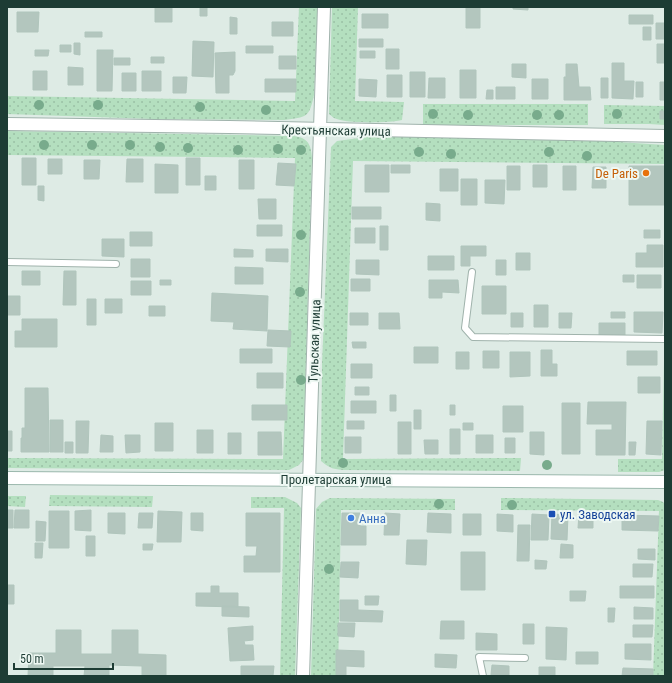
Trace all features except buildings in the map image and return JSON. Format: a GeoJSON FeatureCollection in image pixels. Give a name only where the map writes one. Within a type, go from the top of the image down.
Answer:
{"type":"FeatureCollection","features":[{"type":"Feature","properties":{"kind":"street","name":"Тульская улица"},"geometry":{"type":"LineString","coordinates":[[303,676],[324,7]]}},
{"type":"Feature","properties":{"kind":"street","name":"Крестьянская улица"},"geometry":{"type":"LineString","coordinates":[[7,124],[665,136]]}},
{"type":"Feature","properties":{"kind":"street","name":"Пролетарская улица"},"geometry":{"type":"LineString","coordinates":[[7,478],[665,482]]}},
{"type":"Feature","properties":{"kind":"lane"},"geometry":{"type":"LineString","coordinates":[[7,262],[116,264]]}},
{"type":"Feature","properties":{"kind":"lane"},"geometry":{"type":"LineString","coordinates":[[472,272],[465,328],[473,337],[665,339]]}},
{"type":"Feature","properties":{"kind":"lane"},"geometry":{"type":"LineString","coordinates":[[483,676],[479,657],[525,658]]}},
{"type":"Feature","properties":{"kind":"green space"},"geometry":{"type":"Polygon","coordinates":[[[299,7],[318,7],[314,95],[308,112],[302,117],[284,120],[153,119],[7,114],[7,96],[295,101],[299,7]]]}},
{"type":"Feature","properties":{"kind":"green space"},"geometry":{"type":"Polygon","coordinates":[[[332,7],[358,7],[355,101],[404,102],[402,120],[357,122],[340,120],[329,114],[332,7]]]}},
{"type":"Feature","properties":{"kind":"green space"},"geometry":{"type":"Polygon","coordinates":[[[423,104],[588,104],[588,125],[423,125],[423,104]]]}},
{"type":"Feature","properties":{"kind":"green space"},"geometry":{"type":"Polygon","coordinates":[[[604,105],[665,106],[665,125],[604,124],[604,105]]]}},
{"type":"Feature","properties":{"kind":"green space"},"geometry":{"type":"Polygon","coordinates":[[[7,131],[294,136],[303,138],[308,142],[311,149],[312,158],[303,460],[299,465],[289,470],[7,468],[7,458],[283,459],[295,158],[7,155],[7,131]]]}},
{"type":"Feature","properties":{"kind":"green space"},"geometry":{"type":"Polygon","coordinates":[[[374,136],[573,139],[665,145],[665,164],[353,161],[343,459],[521,458],[520,471],[344,470],[332,468],[321,461],[322,364],[331,147],[337,141],[374,136]]]}},
{"type":"Feature","properties":{"kind":"green space"},"geometry":{"type":"Polygon","coordinates":[[[665,311],[665,470],[659,472],[618,472],[618,459],[662,459],[665,311]]]}},
{"type":"Feature","properties":{"kind":"green space"},"geometry":{"type":"Polygon","coordinates":[[[50,495],[153,496],[152,507],[49,506],[50,495]]]}},
{"type":"Feature","properties":{"kind":"green space"},"geometry":{"type":"Polygon","coordinates":[[[7,496],[26,496],[25,507],[7,506],[7,496]]]}},
{"type":"Feature","properties":{"kind":"green space"},"geometry":{"type":"Polygon","coordinates":[[[251,497],[285,497],[297,503],[301,508],[295,676],[280,676],[284,508],[251,508],[251,497]]]}},
{"type":"Feature","properties":{"kind":"green space"},"geometry":{"type":"Polygon","coordinates":[[[330,498],[455,499],[455,510],[341,510],[338,676],[311,676],[316,509],[322,502],[330,498]]]}},
{"type":"Feature","properties":{"kind":"green space"},"geometry":{"type":"Polygon","coordinates":[[[501,498],[658,500],[665,504],[665,676],[653,676],[659,511],[501,510],[501,498]]]}},
{"type":"Feature","properties":{"kind":"place","name":"De Paris"},"geometry":{"type":"Point","coordinates":[646,173]}},
{"type":"Feature","properties":{"kind":"place","name":"ул. Заводская"},"geometry":{"type":"Point","coordinates":[552,514]}},
{"type":"Feature","properties":{"kind":"place","name":"Анна"},"geometry":{"type":"Point","coordinates":[351,518]}}]}
